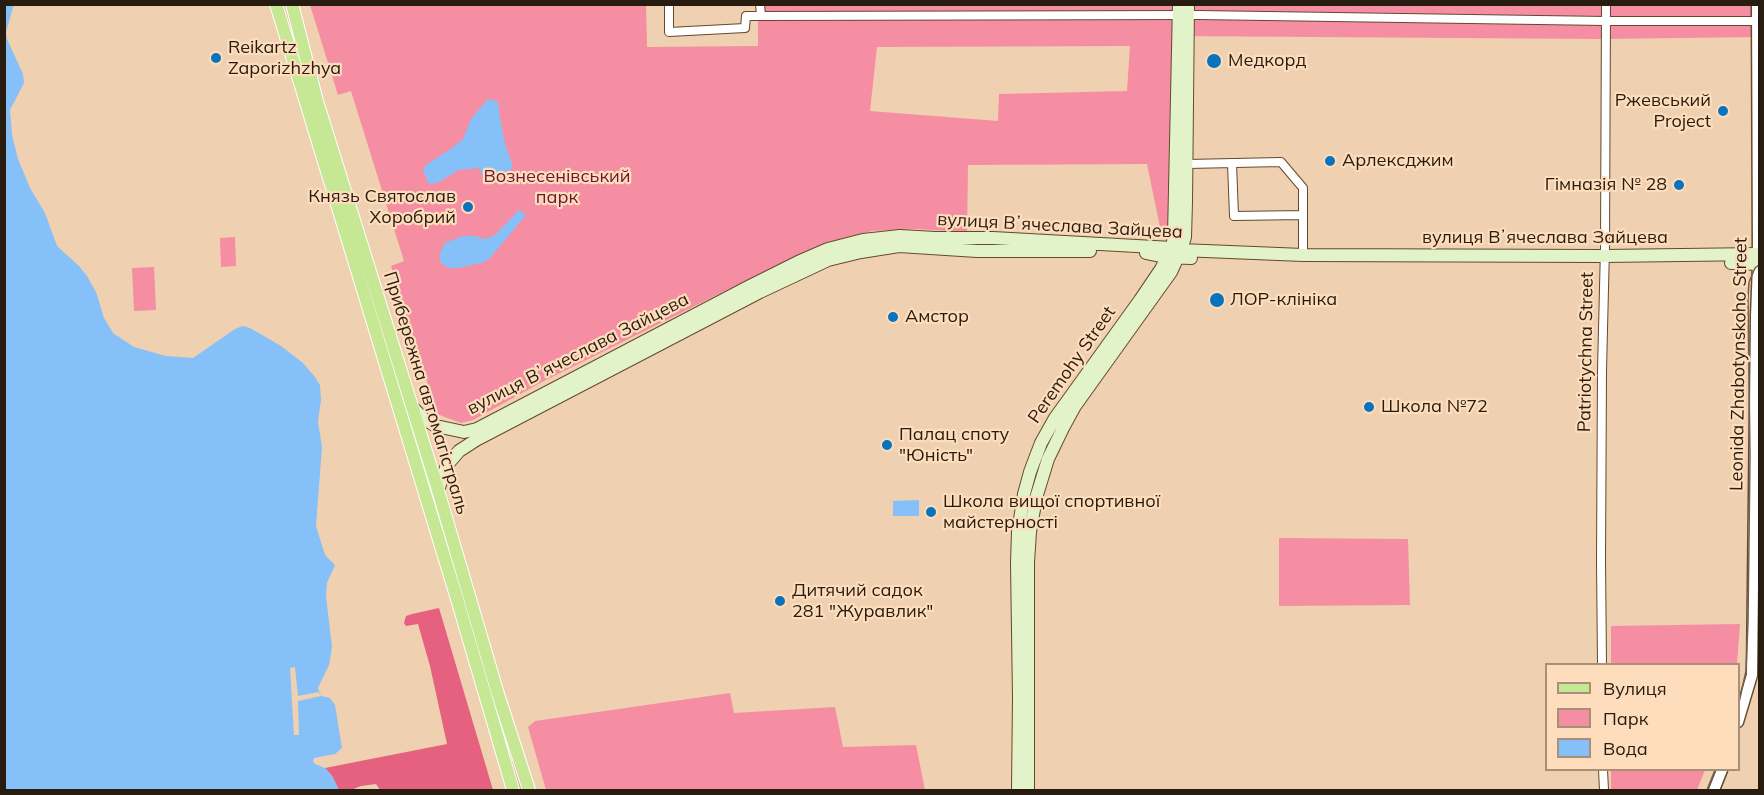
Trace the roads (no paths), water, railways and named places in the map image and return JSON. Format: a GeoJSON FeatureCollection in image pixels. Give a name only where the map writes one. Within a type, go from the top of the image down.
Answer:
{"type":"FeatureCollection","features":[{"type":"Feature","properties":{"kind":"main road","name":"Прибережна автомагістраль"},"geometry":{"type":"LineString","coordinates":[[276,4],[513,790]]}},
{"type":"Feature","properties":{"kind":"main road","name":"Прибережна автомагістраль"},"geometry":{"type":"LineString","coordinates":[[292,4],[317,101],[529,790]]}},
{"type":"Feature","properties":{"kind":"main road","name":"Peremohy Street"},"geometry":{"type":"LineString","coordinates":[[1018,790],[1018,532],[1036,475],[1041,443],[1055,418],[1185,237],[1187,164],[1183,10]]}},
{"type":"Feature","properties":{"kind":"main road","name":"Peremohy Street"},"geometry":{"type":"LineString","coordinates":[[1175,253],[1174,226],[1183,10]]}},
{"type":"Feature","properties":{"kind":"main road","name":"вулиця Вʼячеслава Зайцева"},"geometry":{"type":"LineString","coordinates":[[412,407],[436,426],[464,432],[477,429],[798,262],[828,249],[863,240],[900,236],[993,238],[1175,253],[1759,259]]}},
{"type":"Feature","properties":{"kind":"main road","name":"вулиця Вʼячеслава Зайцева"},"geometry":{"type":"LineString","coordinates":[[438,490],[447,465],[459,451],[476,440],[796,274],[828,260],[861,252],[899,246],[977,251],[1604,259]]}},
{"type":"Feature","properties":{"kind":"main road","name":"Peremohy Street"},"geometry":{"type":"LineString","coordinates":[[1028,790],[1030,496]]}},
{"type":"Feature","properties":{"kind":"street"},"geometry":{"type":"LineString","coordinates":[[669,4],[669,32],[745,28],[746,16],[1183,10],[1606,21],[1758,21]]}},
{"type":"Feature","properties":{"kind":"street"},"geometry":{"type":"LineString","coordinates":[[760,4],[760,16]]}},
{"type":"Feature","properties":{"kind":"street","name":"Patriotychna Street"},"geometry":{"type":"LineString","coordinates":[[1602,663],[1602,304],[1606,4]]}},
{"type":"Feature","properties":{"kind":"street","name":"Leonida Zhabotynskoho Street"},"geometry":{"type":"LineString","coordinates":[[1740,715],[1752,675],[1756,622],[1756,316],[1759,259],[1757,4]]}},
{"type":"Feature","properties":{"kind":"street"},"geometry":{"type":"LineString","coordinates":[[1187,164],[1281,162],[1303,188],[1303,255]]}},
{"type":"Feature","properties":{"kind":"street"},"geometry":{"type":"LineString","coordinates":[[1232,163],[1234,216],[1303,215]]}},
{"type":"Feature","properties":{"kind":"street"},"geometry":{"type":"LineString","coordinates":[[1603,771],[1604,790]]}},
{"type":"Feature","properties":{"kind":"street"},"geometry":{"type":"LineString","coordinates":[[1714,790],[1722,771]]}},
{"type":"Feature","properties":{"kind":"water"},"geometry":{"type":"Polygon","coordinates":[[[14,4],[6,32],[23,74],[24,83],[10,110],[12,135],[18,159],[30,188],[45,213],[57,246],[87,276],[96,292],[104,318],[113,333],[134,347],[166,356],[193,358],[243,326],[281,346],[303,363],[320,385],[321,400],[318,422],[322,447],[316,526],[325,555],[335,565],[327,583],[326,596],[332,647],[329,665],[318,688],[321,696],[330,698],[335,705],[342,748],[335,754],[314,758],[313,761],[325,768],[339,790],[5,790],[4,5],[14,4]]]}},
{"type":"Feature","properties":{"kind":"water"},"geometry":{"type":"Polygon","coordinates":[[[490,99],[498,102],[505,144],[512,168],[509,171],[483,176],[479,168],[459,170],[437,183],[429,184],[423,170],[426,165],[463,139],[471,119],[490,99]]]}},
{"type":"Feature","properties":{"kind":"water"},"geometry":{"type":"Polygon","coordinates":[[[519,210],[526,215],[485,262],[448,268],[440,262],[440,253],[445,243],[463,236],[485,239],[495,235],[519,210]]]}},
{"type":"Feature","properties":{"kind":"water"},"geometry":{"type":"Polygon","coordinates":[[[919,500],[919,516],[893,516],[893,501],[919,500]]]}},
{"type":"Feature","properties":{"kind":"tram line"},"geometry":{"type":"LineString","coordinates":[[1740,698],[1746,671],[1748,622],[1750,456],[1748,298],[1749,282],[1755,268],[1760,264]]}},
{"type":"Feature","properties":{"kind":"tram line"},"geometry":{"type":"LineString","coordinates":[[1707,790],[1715,771]]}},
{"type":"Feature","properties":{"kind":"place","name":"Reikartz Zaporizhzhya"},"geometry":{"type":"Point","coordinates":[216,58]}},
{"type":"Feature","properties":{"kind":"place","name":"Медкорд"},"geometry":{"type":"Point","coordinates":[1214,61]}},
{"type":"Feature","properties":{"kind":"place","name":"Ржевський Project"},"geometry":{"type":"Point","coordinates":[1723,111]}},
{"type":"Feature","properties":{"kind":"place","name":"Арлексджим"},"geometry":{"type":"Point","coordinates":[1330,161]}},
{"type":"Feature","properties":{"kind":"place","name":"Гімназія № 28"},"geometry":{"type":"Point","coordinates":[1679,185]}},
{"type":"Feature","properties":{"kind":"place","name":"Князь Святослав Хоробрий"},"geometry":{"type":"Point","coordinates":[468,207]}},
{"type":"Feature","properties":{"kind":"place","name":"ЛОР-клініка"},"geometry":{"type":"Point","coordinates":[1217,300]}},
{"type":"Feature","properties":{"kind":"place","name":"Амстор"},"geometry":{"type":"Point","coordinates":[893,317]}},
{"type":"Feature","properties":{"kind":"place","name":"Школа №72"},"geometry":{"type":"Point","coordinates":[1369,407]}},
{"type":"Feature","properties":{"kind":"place","name":"Палац споту \"Юність\""},"geometry":{"type":"Point","coordinates":[887,445]}},
{"type":"Feature","properties":{"kind":"place","name":"Школа вищої спортивної майстерності"},"geometry":{"type":"Point","coordinates":[931,512]}},
{"type":"Feature","properties":{"kind":"place","name":"Дитячий садок 281 \"Журавлик\""},"geometry":{"type":"Point","coordinates":[780,601]}},
{"type":"Feature","properties":{"kind":"park label","name":"Вознесенівський парк"},"geometry":{"type":"Point","coordinates":[557,187]}}]}
